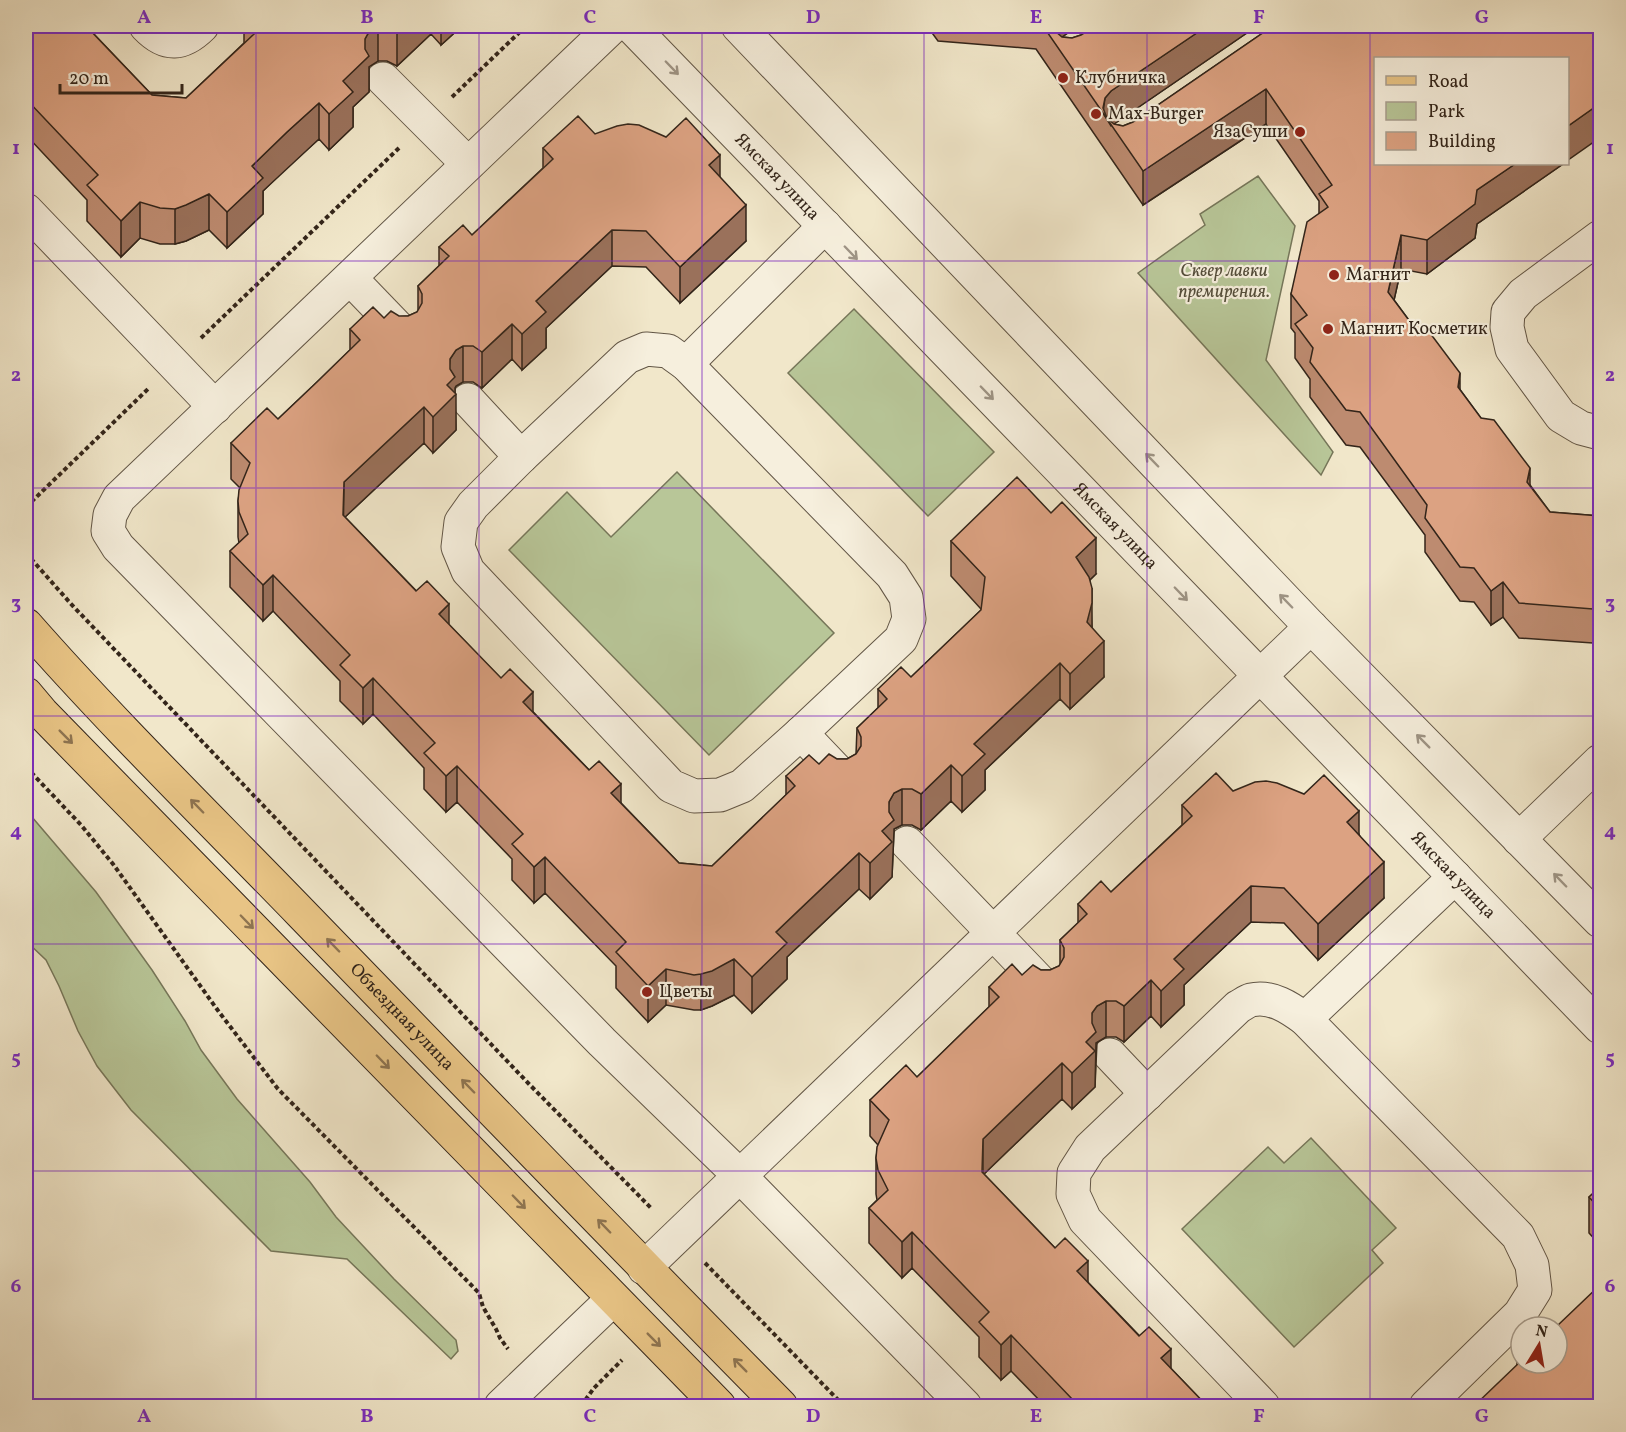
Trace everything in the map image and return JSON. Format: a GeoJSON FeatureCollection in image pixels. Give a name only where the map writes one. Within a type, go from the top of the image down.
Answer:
{"type":"FeatureCollection","features":[{"type":"Feature","properties":{"kind":"main road","name":"Объездная улица"},"geometry":{"type":"LineString","coordinates":[[26,626],[78,685],[781,1407]]}},
{"type":"Feature","properties":{"kind":"main road"},"geometry":{"type":"LineString","coordinates":[[26,694],[719,1407]]}},
{"type":"Feature","properties":{"kind":"main road"},"geometry":{"type":"LineString","coordinates":[[613,1299],[644,1268]]}},
{"type":"Feature","properties":{"kind":"street"},"geometry":{"type":"LineString","coordinates":[[146,26],[167,40],[180,42],[202,26]]}},
{"type":"Feature","properties":{"kind":"street"},"geometry":{"type":"LineString","coordinates":[[613,26],[119,498],[110,515],[108,531],[118,547],[602,1042],[740,1176],[965,1407]]}},
{"type":"Feature","properties":{"kind":"street","name":"Ямская улица"},"geometry":{"type":"LineString","coordinates":[[631,26],[1600,1027]]}},
{"type":"Feature","properties":{"kind":"street"},"geometry":{"type":"LineString","coordinates":[[738,26],[1311,627],[1600,921]]}},
{"type":"Feature","properties":{"kind":"street"},"geometry":{"type":"LineString","coordinates":[[383,79],[468,164]]}},
{"type":"Feature","properties":{"kind":"street"},"geometry":{"type":"LineString","coordinates":[[26,210],[215,407]]}},
{"type":"Feature","properties":{"kind":"street"},"geometry":{"type":"LineString","coordinates":[[686,364],[825,226]]}},
{"type":"Feature","properties":{"kind":"street"},"geometry":{"type":"LineString","coordinates":[[1600,237],[1523,294],[1508,312],[1507,327],[1512,349],[1561,416],[1581,428],[1600,434]]}},
{"type":"Feature","properties":{"kind":"street"},"geometry":{"type":"LineString","coordinates":[[350,278],[404,334]]}},
{"type":"Feature","properties":{"kind":"street"},"geometry":{"type":"LineString","coordinates":[[646,349],[668,351],[686,364],[892,575],[906,597],[909,619],[901,639],[742,786],[720,795],[694,796],[671,786],[468,571],[458,547],[461,522],[473,506],[521,457],[627,357],[646,349]]}},
{"type":"Feature","properties":{"kind":"street"},"geometry":{"type":"LineString","coordinates":[[468,400],[521,457]]}},
{"type":"Feature","properties":{"kind":"street"},"geometry":{"type":"LineString","coordinates":[[644,1268],[1311,627]]}},
{"type":"Feature","properties":{"kind":"street"},"geometry":{"type":"LineString","coordinates":[[801,733],[843,777]]}},
{"type":"Feature","properties":{"kind":"street"},"geometry":{"type":"LineString","coordinates":[[1519,839],[1600,761]]}},
{"type":"Feature","properties":{"kind":"street"},"geometry":{"type":"LineString","coordinates":[[907,843],[1046,988]]}},
{"type":"Feature","properties":{"kind":"street"},"geometry":{"type":"LineString","coordinates":[[1305,1019],[1455,877]]}},
{"type":"Feature","properties":{"kind":"street"},"geometry":{"type":"LineString","coordinates":[[1263,1407],[1085,1220],[1073,1194],[1074,1173],[1090,1148],[1238,1007],[1251,1000],[1269,1000],[1287,1006],[1305,1019],[1518,1236],[1532,1265],[1534,1290],[1520,1314],[1433,1404]]}},
{"type":"Feature","properties":{"kind":"street"},"geometry":{"type":"LineString","coordinates":[[1110,1055],[1147,1094]]}},
{"type":"Feature","properties":{"kind":"street"},"geometry":{"type":"LineString","coordinates":[[501,1407],[613,1299]]}},
{"type":"Feature","properties":{"kind":"path"},"geometry":{"type":"LineString","coordinates":[[26,507],[526,26]]}},
{"type":"Feature","properties":{"kind":"path"},"geometry":{"type":"LineString","coordinates":[[26,553],[72,605],[520,1076],[844,1407]]}},
{"type":"Feature","properties":{"kind":"path"},"geometry":{"type":"LineString","coordinates":[[26,767],[81,825],[113,864],[219,1012],[278,1089],[479,1293],[483,1307],[506,1347],[533,1374]]}},
{"type":"Feature","properties":{"kind":"green space","name":"Сквер лавки премирения."},"geometry":{"type":"Polygon","coordinates":[[[1258,176],[1295,226],[1266,360],[1333,452],[1321,475],[1138,273],[1205,225],[1200,214],[1258,176]]]}},
{"type":"Feature","properties":{"kind":"green space"},"geometry":{"type":"Polygon","coordinates":[[[854,309],[994,452],[928,516],[788,373],[854,309]]]}},
{"type":"Feature","properties":{"kind":"green space"},"geometry":{"type":"Polygon","coordinates":[[[677,472],[834,633],[709,755],[509,550],[567,492],[611,537],[677,472]]]}},
{"type":"Feature","properties":{"kind":"green space"},"geometry":{"type":"Polygon","coordinates":[[[26,810],[96,892],[152,970],[201,1050],[237,1099],[310,1182],[336,1217],[456,1340],[458,1351],[451,1359],[347,1259],[271,1251],[131,1110],[97,1066],[78,1031],[46,960],[26,941],[26,810]]]}},
{"type":"Feature","properties":{"kind":"green space"},"geometry":{"type":"Polygon","coordinates":[[[1311,1138],[1396,1228],[1372,1250],[1383,1263],[1294,1347],[1182,1229],[1268,1147],[1284,1163],[1311,1138]]]}},
{"type":"Feature","properties":{"kind":"building"},"geometry":{"type":"Polygon","coordinates":[[[26,26],[86,26],[152,95],[186,98],[254,34],[245,26],[377,26],[370,30],[365,39],[365,49],[369,56],[343,81],[353,92],[329,114],[319,103],[287,132],[252,166],[263,178],[227,212],[209,194],[175,209],[160,208],[140,202],[121,221],[87,185],[98,175],[26,99],[26,26]]]}},
{"type":"Feature","properties":{"kind":"building"},"geometry":{"type":"Polygon","coordinates":[[[388,26],[402,26],[397,30],[388,26]]]}},
{"type":"Feature","properties":{"kind":"building"},"geometry":{"type":"Polygon","coordinates":[[[1043,26],[1053,26],[1062,37],[1072,38],[1095,26],[1207,26],[1111,91],[1105,98],[1103,108],[1107,118],[1114,124],[1123,126],[1133,122],[1273,26],[1600,26],[1600,108],[1595,107],[1569,125],[1569,57],[1374,57],[1374,165],[1514,165],[1477,190],[1475,204],[1427,240],[1401,235],[1388,292],[1411,323],[1424,325],[1460,373],[1458,387],[1481,418],[1494,420],[1530,468],[1527,482],[1550,512],[1600,516],[1600,603],[1593,609],[1519,603],[1503,582],[1491,591],[1474,568],[1460,567],[1425,518],[1427,505],[1360,412],[1346,410],[1310,362],[1313,348],[1295,324],[1307,315],[1291,294],[1307,222],[1328,207],[1319,194],[1332,185],[1266,89],[1143,171],[1043,26]]]}},
{"type":"Feature","properties":{"kind":"building"},"geometry":{"type":"Polygon","coordinates":[[[578,116],[595,134],[628,124],[639,125],[666,137],[686,118],[720,155],[709,165],[746,205],[680,267],[646,231],[612,230],[536,301],[546,312],[522,334],[512,324],[482,352],[473,346],[463,346],[456,350],[450,359],[450,369],[455,377],[447,385],[456,394],[433,417],[424,407],[344,482],[343,515],[416,591],[427,581],[449,604],[439,614],[501,678],[510,669],[533,692],[523,702],[589,770],[599,761],[621,784],[611,793],[679,863],[712,866],[795,786],[786,776],[809,755],[819,764],[829,754],[837,759],[847,759],[856,754],[861,746],[861,737],[857,728],[887,699],[878,689],[901,667],[911,677],[981,610],[985,577],[951,541],[1017,477],[1051,513],[1062,502],[1096,538],[1076,557],[1089,577],[1092,588],[1092,603],[1087,622],[1104,641],[1070,674],[1060,663],[974,744],[985,754],[962,776],[951,765],[921,794],[912,789],[902,789],[894,793],[889,802],[889,812],[894,820],[882,831],[892,842],[870,863],[859,853],[776,932],[787,943],[752,977],[734,959],[712,971],[701,974],[694,975],[666,969],[648,986],[616,952],[626,942],[545,857],[534,867],[512,844],[523,834],[457,766],[446,776],[424,753],[435,743],[373,678],[363,688],[340,665],[350,655],[273,575],[263,585],[230,551],[248,534],[239,512],[238,501],[239,490],[250,463],[231,443],[267,408],[278,419],[317,382],[360,340],[350,329],[373,307],[384,318],[391,311],[399,316],[408,316],[417,312],[422,303],[422,294],[418,286],[449,256],[439,247],[463,225],[472,235],[553,159],[543,148],[578,116]]]}},
{"type":"Feature","properties":{"kind":"building"},"geometry":{"type":"Polygon","coordinates":[[[1216,773],[1233,791],[1255,782],[1266,781],[1304,794],[1324,775],[1359,811],[1347,822],[1384,862],[1318,924],[1284,888],[1251,886],[1174,959],[1184,969],[1161,991],[1151,980],[1124,1006],[1116,1001],[1106,1001],[1097,1006],[1092,1013],[1092,1023],[1096,1032],[1086,1042],[1095,1051],[1072,1073],[1062,1063],[983,1139],[982,1172],[1055,1248],[1065,1238],[1088,1261],[1077,1271],[1139,1336],[1149,1327],[1171,1349],[1161,1358],[1208,1407],[1066,1407],[1073,1400],[1011,1335],[1001,1345],[979,1322],[989,1312],[912,1232],[902,1242],[869,1208],[888,1190],[878,1170],[876,1158],[877,1147],[889,1120],[870,1100],[906,1065],[917,1077],[999,997],[989,987],[1012,964],[1022,975],[1033,965],[1041,970],[1050,970],[1059,966],[1064,957],[1064,948],[1060,940],[1087,914],[1078,904],[1101,881],[1111,892],[1192,816],[1182,805],[1216,773]]]}},
{"type":"Feature","properties":{"kind":"building"},"geometry":{"type":"Polygon","coordinates":[[[1600,1187],[1600,1209],[1589,1197],[1600,1187]]]}},
{"type":"Feature","properties":{"kind":"building"},"geometry":{"type":"Polygon","coordinates":[[[1600,1285],[1600,1407],[1473,1407],[1509,1372],[1509,1375],[1569,1375],[1569,1315],[1600,1285]]]}},
{"type":"Feature","properties":{"kind":"place","name":"Клубничка"},"geometry":{"type":"Point","coordinates":[1063,78]}},
{"type":"Feature","properties":{"kind":"place","name":"Max-Burger"},"geometry":{"type":"Point","coordinates":[1096,114]}},
{"type":"Feature","properties":{"kind":"place","name":"ЯзаСуши"},"geometry":{"type":"Point","coordinates":[1300,132]}},
{"type":"Feature","properties":{"kind":"place","name":"Магнит"},"geometry":{"type":"Point","coordinates":[1334,275]}},
{"type":"Feature","properties":{"kind":"place","name":"Магнит Косметик"},"geometry":{"type":"Point","coordinates":[1328,329]}},
{"type":"Feature","properties":{"kind":"place","name":"Цветы"},"geometry":{"type":"Point","coordinates":[647,992]}}]}
